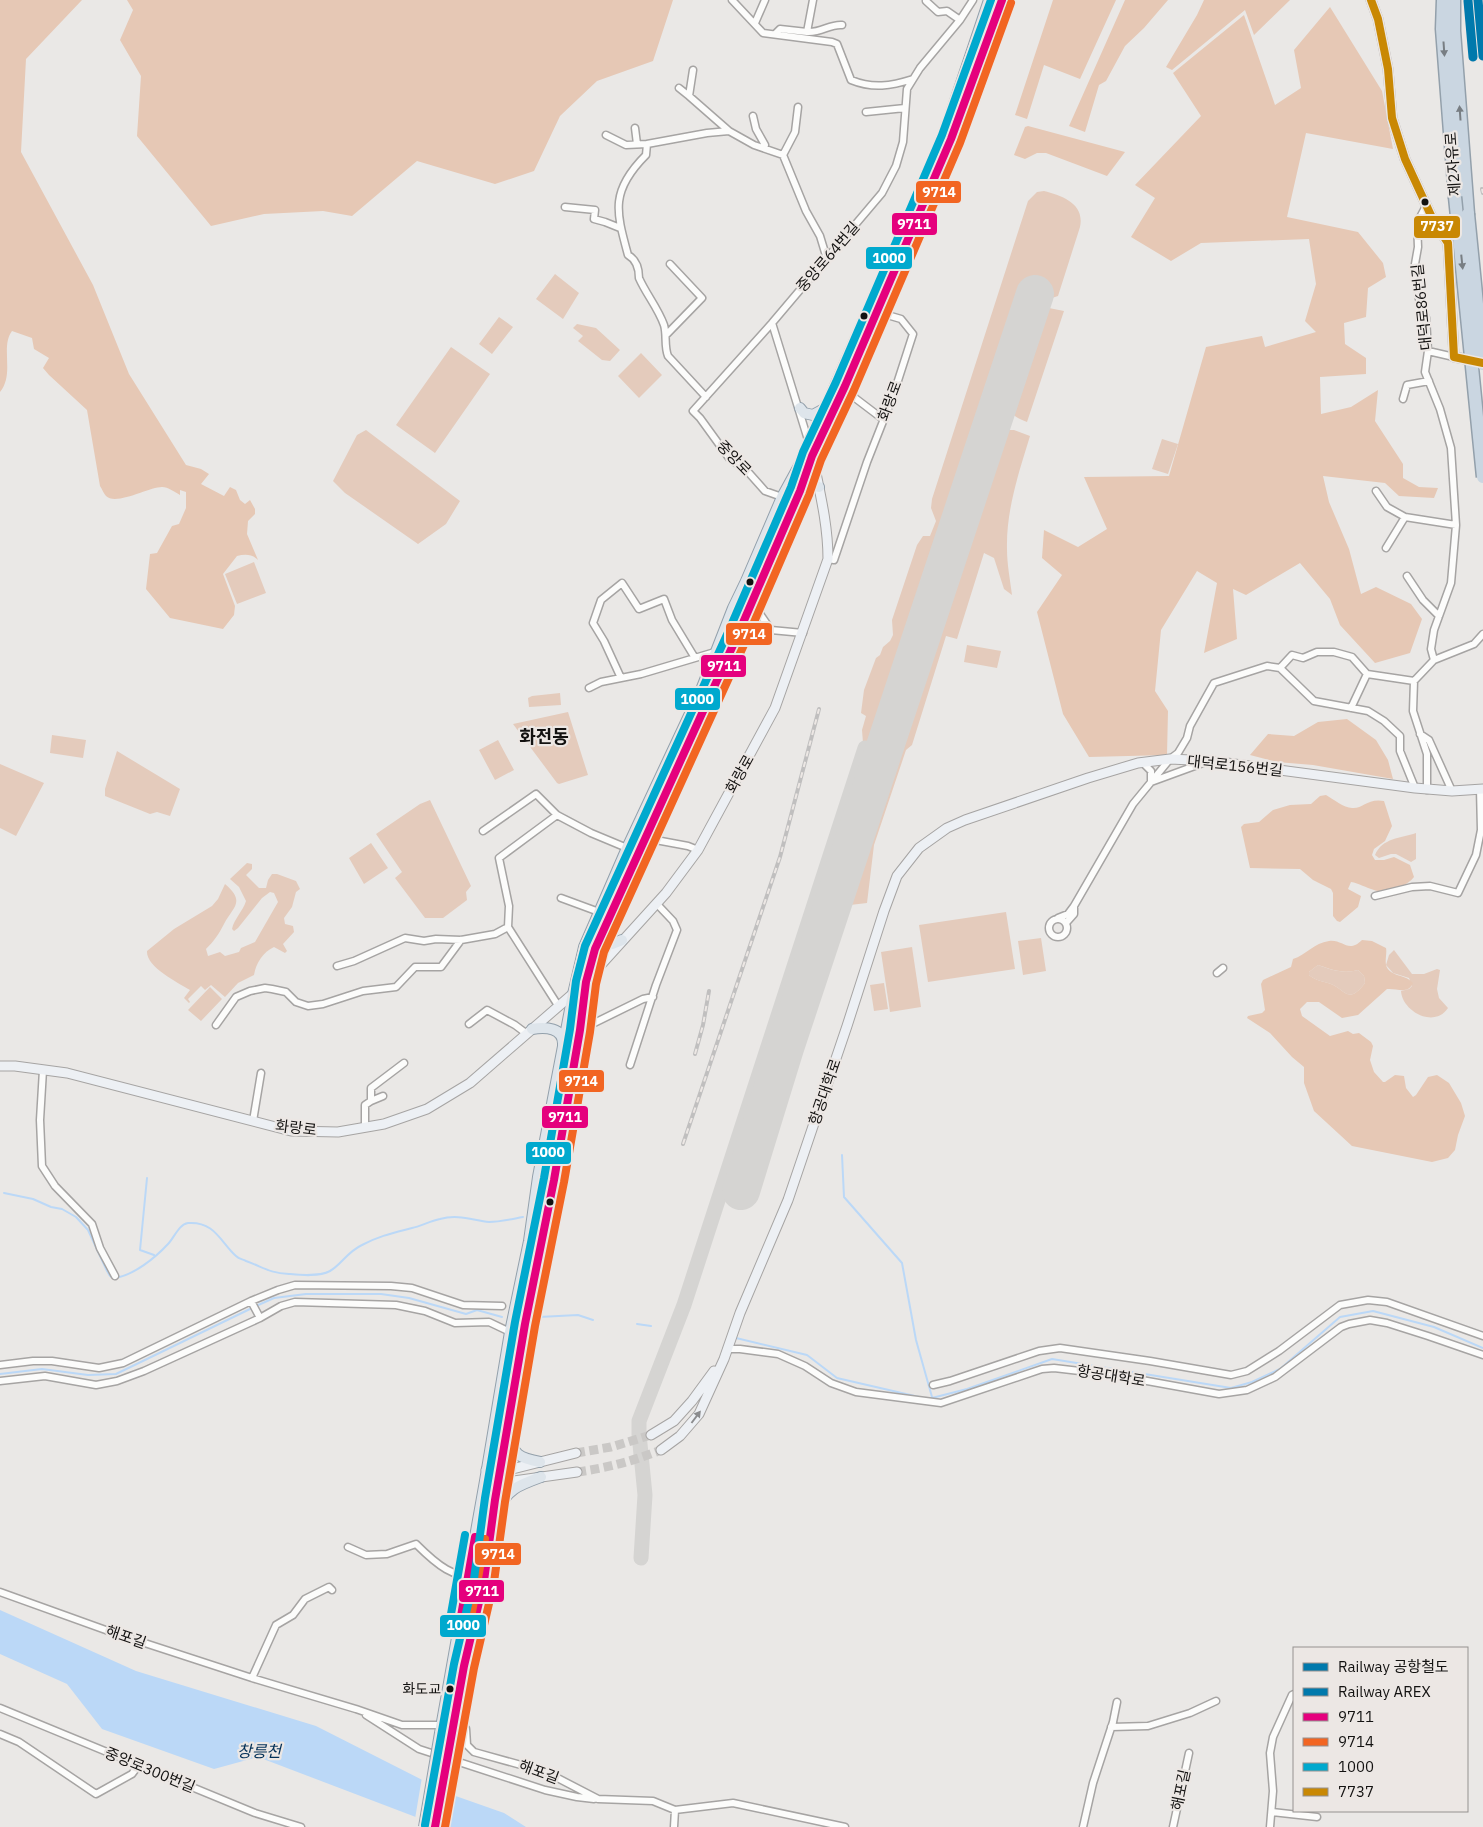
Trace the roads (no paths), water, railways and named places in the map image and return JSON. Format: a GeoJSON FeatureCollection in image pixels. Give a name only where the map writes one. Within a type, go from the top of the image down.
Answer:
{"type":"FeatureCollection","features":[{"type":"Feature","properties":{"kind":"highway","name":"제2자유로"},"geometry":{"type":"LineString","coordinates":[[1443,0],[1442,29],[1455,196],[1483,477]]}},
{"type":"Feature","properties":{"kind":"highway","name":"제2자유로"},"geometry":{"type":"LineString","coordinates":[[1454,0],[1454,31],[1468,214],[1483,363]]}},
{"type":"Feature","properties":{"kind":"main road"},"geometry":{"type":"LineString","coordinates":[[424,1827],[510,1332],[529,1241],[538,1177],[573,994],[584,947],[627,848],[701,690],[715,652],[782,497],[805,455],[942,140],[989,0]]}},
{"type":"Feature","properties":{"kind":"main road"},"geometry":{"type":"LineString","coordinates":[[435,1827],[464,1666],[484,1581],[492,1521],[525,1324],[554,1180],[580,1030],[586,982],[595,949],[739,632],[800,491],[812,456],[877,312],[951,139],[1002,0]]}},
{"type":"Feature","properties":{"kind":"main road"},"geometry":{"type":"LineString","coordinates":[[800,408],[804,413],[813,415],[824,409]]}},
{"type":"Feature","properties":{"kind":"main road"},"geometry":{"type":"LineString","coordinates":[[800,491],[811,485],[819,487]]}},
{"type":"Feature","properties":{"kind":"main road"},"geometry":{"type":"LineString","coordinates":[[605,928],[608,942],[612,944],[622,940]]}},
{"type":"Feature","properties":{"kind":"main road"},"geometry":{"type":"LineString","coordinates":[[530,1031],[549,1028],[556,1030],[563,1040],[563,1051]]}},
{"type":"Feature","properties":{"kind":"main road"},"geometry":{"type":"LineString","coordinates":[[508,1429],[511,1444],[517,1455],[540,1462]]}},
{"type":"Feature","properties":{"kind":"main road"},"geometry":{"type":"LineString","coordinates":[[492,1521],[505,1496],[513,1489],[541,1478]]}},
{"type":"Feature","properties":{"kind":"street"},"geometry":{"type":"LineString","coordinates":[[732,0],[763,32],[836,44],[851,80],[861,84],[890,86],[913,79]]}},
{"type":"Feature","properties":{"kind":"street"},"geometry":{"type":"LineString","coordinates":[[755,23],[765,0]]}},
{"type":"Feature","properties":{"kind":"street"},"geometry":{"type":"LineString","coordinates":[[807,32],[813,0]]}},
{"type":"Feature","properties":{"kind":"street","name":"중앙로64번길"},"geometry":{"type":"LineString","coordinates":[[693,411],[772,323],[882,193],[896,166],[903,142],[907,89],[925,61],[960,20],[973,0]]}},
{"type":"Feature","properties":{"kind":"street"},"geometry":{"type":"LineString","coordinates":[[1371,0],[1378,19],[1388,70],[1392,118],[1405,159],[1426,206],[1448,243],[1454,358]]}},
{"type":"Feature","properties":{"kind":"street"},"geometry":{"type":"LineString","coordinates":[[926,1],[938,12],[947,11],[960,20]]}},
{"type":"Feature","properties":{"kind":"street"},"geometry":{"type":"LineString","coordinates":[[775,34],[780,28],[816,33],[836,24],[842,25]]}},
{"type":"Feature","properties":{"kind":"street"},"geometry":{"type":"LineString","coordinates":[[689,96],[692,70]]}},
{"type":"Feature","properties":{"kind":"street"},"geometry":{"type":"LineString","coordinates":[[679,88],[729,131],[754,144],[783,155],[806,211],[820,236],[827,259]]}},
{"type":"Feature","properties":{"kind":"street"},"geometry":{"type":"LineString","coordinates":[[783,155],[794,132],[798,107]]}},
{"type":"Feature","properties":{"kind":"street"},"geometry":{"type":"LineString","coordinates":[[866,112],[906,108]]}},
{"type":"Feature","properties":{"kind":"street"},"geometry":{"type":"LineString","coordinates":[[754,116],[756,130],[765,145],[764,148]]}},
{"type":"Feature","properties":{"kind":"street"},"geometry":{"type":"LineString","coordinates":[[635,128],[637,144]]}},
{"type":"Feature","properties":{"kind":"street"},"geometry":{"type":"LineString","coordinates":[[606,135],[626,145],[646,144],[729,131]]}},
{"type":"Feature","properties":{"kind":"street"},"geometry":{"type":"LineString","coordinates":[[646,144],[646,155],[634,166],[626,179],[619,198],[620,228],[628,255],[639,270],[639,278],[660,316],[666,335],[666,350],[670,359],[706,397]]}},
{"type":"Feature","properties":{"kind":"street","name":"대덕로86번길"},"geometry":{"type":"LineString","coordinates":[[1426,206],[1417,223],[1418,247],[1415,264],[1418,299],[1426,318],[1428,351],[1425,372],[1440,409],[1451,448],[1456,525],[1451,583],[1434,630],[1431,649],[1434,660]]}},
{"type":"Feature","properties":{"kind":"street"},"geometry":{"type":"LineString","coordinates":[[565,208],[595,210],[594,219],[620,228]]}},
{"type":"Feature","properties":{"kind":"street"},"geometry":{"type":"LineString","coordinates":[[666,335],[702,298],[670,264]]}},
{"type":"Feature","properties":{"kind":"street","name":"화랑로"},"geometry":{"type":"LineString","coordinates":[[828,560],[834,560],[913,334],[900,320],[877,312]]}},
{"type":"Feature","properties":{"kind":"street"},"geometry":{"type":"LineString","coordinates":[[772,323],[800,408],[809,443]]}},
{"type":"Feature","properties":{"kind":"street"},"geometry":{"type":"LineString","coordinates":[[1428,351],[1483,363]]}},
{"type":"Feature","properties":{"kind":"street"},"geometry":{"type":"LineString","coordinates":[[1403,399],[1407,385],[1429,381]]}},
{"type":"Feature","properties":{"kind":"street"},"geometry":{"type":"LineString","coordinates":[[845,386],[855,398],[884,420]]}},
{"type":"Feature","properties":{"kind":"street","name":"중앙로"},"geometry":{"type":"LineString","coordinates":[[693,411],[729,458],[749,473],[766,491],[782,497]]}},
{"type":"Feature","properties":{"kind":"street","name":"화랑로"},"geometry":{"type":"LineString","coordinates":[[0,1066],[15,1066],[67,1073],[292,1131],[338,1132],[384,1124],[427,1109],[470,1083],[586,982],[666,893],[698,850],[775,708],[828,560],[826,516],[809,443]]}},
{"type":"Feature","properties":{"kind":"street"},"geometry":{"type":"LineString","coordinates":[[1376,491],[1387,507],[1405,517],[1456,525]]}},
{"type":"Feature","properties":{"kind":"street"},"geometry":{"type":"LineString","coordinates":[[1386,548],[1405,517]]}},
{"type":"Feature","properties":{"kind":"street"},"geometry":{"type":"LineString","coordinates":[[1407,576],[1423,600],[1439,616]]}},
{"type":"Feature","properties":{"kind":"street"},"geometry":{"type":"LineString","coordinates":[[621,678],[604,641],[593,623],[601,600],[622,583],[639,609],[664,599],[672,620],[695,658]]}},
{"type":"Feature","properties":{"kind":"street"},"geometry":{"type":"LineString","coordinates":[[752,602],[771,630]]}},
{"type":"Feature","properties":{"kind":"street"},"geometry":{"type":"LineString","coordinates":[[739,632],[749,637],[771,630],[803,633]]}},
{"type":"Feature","properties":{"kind":"street"},"geometry":{"type":"LineString","coordinates":[[1427,790],[1427,754],[1412,710],[1414,681],[1434,660],[1474,644],[1483,634]]}},
{"type":"Feature","properties":{"kind":"street"},"geometry":{"type":"LineString","coordinates":[[588,688],[601,682],[715,652]]}},
{"type":"Feature","properties":{"kind":"street"},"geometry":{"type":"LineString","coordinates":[[1280,668],[1292,655],[1303,658],[1317,652],[1334,652],[1352,657],[1367,674],[1414,681]]}},
{"type":"Feature","properties":{"kind":"street"},"geometry":{"type":"LineString","coordinates":[[1170,759],[1178,753],[1187,738],[1190,726],[1214,683],[1267,666],[1280,668],[1314,701],[1368,711],[1384,721],[1400,736],[1400,751],[1415,788]]}},
{"type":"Feature","properties":{"kind":"street"},"geometry":{"type":"LineString","coordinates":[[1351,708],[1367,674]]}},
{"type":"Feature","properties":{"kind":"street"},"geometry":{"type":"LineString","coordinates":[[1420,734],[1429,740],[1452,791]]}},
{"type":"Feature","properties":{"kind":"street","name":"대덕로156번길"},"geometry":{"type":"LineString","coordinates":[[1066,923],[1074,914],[1074,906],[1133,804],[1170,759],[1209,761],[1427,790],[1482,789],[1481,830],[1476,855],[1458,893],[1430,886],[1412,887],[1375,896]]}},
{"type":"Feature","properties":{"kind":"street","name":"항공대학로"},"geometry":{"type":"LineString","coordinates":[[1170,759],[1143,762],[1088,778],[965,820],[947,828],[918,848],[897,876],[788,1200],[728,1347],[778,1354],[805,1366],[831,1383],[856,1392],[941,1403],[1042,1369],[1054,1368],[1114,1375],[1219,1394],[1247,1390],[1275,1377],[1341,1327],[1370,1320],[1387,1323],[1483,1355]]}},
{"type":"Feature","properties":{"kind":"street"},"geometry":{"type":"LineString","coordinates":[[1143,762],[1151,771],[1151,782],[1209,761]]}},
{"type":"Feature","properties":{"kind":"street"},"geometry":{"type":"LineString","coordinates":[[483,831],[536,794],[557,815],[591,833],[627,848]]}},
{"type":"Feature","properties":{"kind":"street"},"geometry":{"type":"LineString","coordinates":[[557,815],[499,858],[509,906],[508,927],[559,1007]]}},
{"type":"Feature","properties":{"kind":"street"},"geometry":{"type":"LineString","coordinates":[[644,838],[688,846],[698,850]]}},
{"type":"Feature","properties":{"kind":"street"},"geometry":{"type":"LineString","coordinates":[[561,898],[599,912]]}},
{"type":"Feature","properties":{"kind":"street"},"geometry":{"type":"LineString","coordinates":[[630,1065],[676,930],[674,921],[656,903]]}},
{"type":"Feature","properties":{"kind":"street"},"geometry":{"type":"LineString","coordinates":[[1058,918],[1066,923],[1067,930],[1064,935],[1058,937],[1052,936],[1048,925],[1052,920],[1068,914],[1074,906]]}},
{"type":"Feature","properties":{"kind":"street"},"geometry":{"type":"LineString","coordinates":[[337,966],[354,961],[405,938],[424,941],[436,938],[461,940],[495,934],[508,927]]}},
{"type":"Feature","properties":{"kind":"street"},"geometry":{"type":"LineString","coordinates":[[216,1025],[236,997],[250,991],[265,988],[286,992],[296,1002],[308,1006],[322,1004],[363,991],[396,988],[415,967],[441,966],[461,940]]}},
{"type":"Feature","properties":{"kind":"street"},"geometry":{"type":"LineString","coordinates":[[580,1030],[643,998],[653,997]]}},
{"type":"Feature","properties":{"kind":"street"},"geometry":{"type":"LineString","coordinates":[[469,1024],[487,1010],[530,1031]]}},
{"type":"Feature","properties":{"kind":"street"},"geometry":{"type":"LineString","coordinates":[[371,1101],[371,1088],[404,1063]]}},
{"type":"Feature","properties":{"kind":"street"},"geometry":{"type":"LineString","coordinates":[[43,1070],[40,1120],[42,1166],[55,1186],[92,1224],[100,1248],[115,1276]]}},
{"type":"Feature","properties":{"kind":"street"},"geometry":{"type":"LineString","coordinates":[[253,1121],[261,1073]]}},
{"type":"Feature","properties":{"kind":"street"},"geometry":{"type":"LineString","coordinates":[[365,1127],[365,1105],[383,1096]]}},
{"type":"Feature","properties":{"kind":"street"},"geometry":{"type":"LineString","coordinates":[[0,1365],[52,1361],[99,1368],[123,1363],[251,1301],[295,1285],[412,1288],[463,1305],[502,1306]]}},
{"type":"Feature","properties":{"kind":"street","name":"항공대학로"},"geometry":{"type":"LineString","coordinates":[[933,1385],[1039,1351],[1060,1348],[1231,1375],[1247,1370],[1279,1351],[1340,1305],[1368,1300],[1387,1302],[1483,1336]]}},
{"type":"Feature","properties":{"kind":"street"},"geometry":{"type":"LineString","coordinates":[[251,1301],[260,1318]]}},
{"type":"Feature","properties":{"kind":"street"},"geometry":{"type":"LineString","coordinates":[[0,1381],[45,1376],[96,1385],[117,1381],[144,1371],[260,1318],[281,1306],[295,1302],[396,1305],[425,1311],[455,1323],[489,1322],[510,1332]]}},
{"type":"Feature","properties":{"kind":"street"},"geometry":{"type":"LineString","coordinates":[[661,1450],[680,1436],[699,1414],[728,1347]]}},
{"type":"Feature","properties":{"kind":"street"},"geometry":{"type":"LineString","coordinates":[[651,1435],[674,1420],[692,1401],[724,1359]]}},
{"type":"Feature","properties":{"kind":"street"},"geometry":{"type":"LineString","coordinates":[[486,1470],[500,1472],[576,1453]]}},
{"type":"Feature","properties":{"kind":"street"},"geometry":{"type":"LineString","coordinates":[[485,1481],[499,1483],[577,1472]]}},
{"type":"Feature","properties":{"kind":"street"},"geometry":{"type":"LineString","coordinates":[[348,1547],[366,1555],[387,1554],[416,1544],[430,1558],[452,1574],[484,1581]]}},
{"type":"Feature","properties":{"kind":"street"},"geometry":{"type":"LineString","coordinates":[[252,1678],[276,1625],[292,1615],[305,1600],[329,1587],[332,1590]]}},
{"type":"Feature","properties":{"kind":"street","name":"해포길"},"geometry":{"type":"LineString","coordinates":[[0,1592],[114,1633],[402,1725],[453,1731],[466,1729],[467,1745],[474,1752],[546,1772],[598,1799],[653,1801],[675,1810],[733,1803],[844,1827]]}},
{"type":"Feature","properties":{"kind":"street"},"geometry":{"type":"LineString","coordinates":[[1270,1827],[1273,1791],[1270,1753],[1273,1737],[1293,1694]]}},
{"type":"Feature","properties":{"kind":"street"},"geometry":{"type":"LineString","coordinates":[[1111,1728],[1148,1726],[1190,1714],[1216,1701]]}},
{"type":"Feature","properties":{"kind":"street"},"geometry":{"type":"LineString","coordinates":[[1083,1827],[1093,1783],[1111,1728],[1117,1702]]}},
{"type":"Feature","properties":{"kind":"street","name":"중앙로300번길"},"geometry":{"type":"LineString","coordinates":[[0,1708],[255,1813],[301,1827]]}},
{"type":"Feature","properties":{"kind":"street"},"geometry":{"type":"LineString","coordinates":[[356,1709],[419,1749],[546,1790],[577,1797],[598,1799]]}},
{"type":"Feature","properties":{"kind":"street"},"geometry":{"type":"LineString","coordinates":[[0,1734],[19,1742],[96,1794],[132,1774],[138,1766]]}},
{"type":"Feature","properties":{"kind":"street","name":"해포길"},"geometry":{"type":"LineString","coordinates":[[1173,1827],[1189,1752]]}},
{"type":"Feature","properties":{"kind":"street"},"geometry":{"type":"LineString","coordinates":[[674,1827],[675,1810]]}},
{"type":"Feature","properties":{"kind":"street"},"geometry":{"type":"LineString","coordinates":[[1272,1812],[1317,1817]]}},
{"type":"Feature","properties":{"kind":"water","name":"창릉천"},"geometry":{"type":"Polygon","coordinates":[[[0,1610],[136,1671],[316,1726],[450,1794],[504,1813],[526,1827],[442,1827],[258,1757],[214,1769],[102,1729],[67,1684],[0,1654],[0,1610]]]}},
{"type":"Feature","properties":{"kind":"waterway"},"geometry":{"type":"LineString","coordinates":[[842,1155],[844,1197],[902,1263],[916,1340],[932,1397]]}},
{"type":"Feature","properties":{"kind":"waterway"},"geometry":{"type":"LineString","coordinates":[[147,1178],[140,1250],[154,1255]]}},
{"type":"Feature","properties":{"kind":"waterway"},"geometry":{"type":"LineString","coordinates":[[4,1193],[33,1199],[51,1207],[62,1209],[76,1217],[88,1230],[110,1276],[115,1278],[137,1270],[151,1260],[168,1244],[182,1226],[188,1223],[205,1225],[211,1229],[239,1258],[276,1272],[310,1275],[330,1271],[352,1251],[368,1242],[436,1220],[459,1217],[493,1222],[523,1217]]}},
{"type":"Feature","properties":{"kind":"waterway"},"geometry":{"type":"LineString","coordinates":[[256,1306],[274,1298],[306,1294],[381,1294],[409,1298],[466,1314],[477,1310],[502,1317]]}},
{"type":"Feature","properties":{"kind":"waterway"},"geometry":{"type":"LineString","coordinates":[[0,1374],[42,1369],[88,1375],[116,1374],[252,1308]]}},
{"type":"Feature","properties":{"kind":"waterway"},"geometry":{"type":"LineString","coordinates":[[928,1399],[967,1389],[1052,1359],[1231,1388],[1252,1382],[1280,1369],[1340,1317],[1373,1311],[1434,1327],[1483,1348]]}},
{"type":"Feature","properties":{"kind":"waterway"},"geometry":{"type":"LineString","coordinates":[[539,1317],[578,1315],[593,1320]]}},
{"type":"Feature","properties":{"kind":"waterway"},"geometry":{"type":"LineString","coordinates":[[637,1324],[651,1326]]}},
{"type":"Feature","properties":{"kind":"waterway"},"geometry":{"type":"LineString","coordinates":[[736,1338],[807,1355],[837,1378],[919,1397]]}},
{"type":"Feature","properties":{"kind":"tunnel"},"geometry":{"type":"LineString","coordinates":[[576,1453],[611,1447],[651,1435]]}},
{"type":"Feature","properties":{"kind":"tunnel"},"geometry":{"type":"LineString","coordinates":[[577,1472],[620,1464],[661,1450]]}},
{"type":"Feature","properties":{"kind":"railway"},"geometry":{"type":"LineString","coordinates":[[1482,189],[1483,193]]}},
{"type":"Feature","properties":{"kind":"railway"},"geometry":{"type":"LineString","coordinates":[[683,1144],[780,857],[819,709]]}},
{"type":"Feature","properties":{"kind":"railway"},"geometry":{"type":"LineString","coordinates":[[695,1054],[703,1025],[709,991]]}},
{"type":"Feature","properties":{"kind":"rail line","name":"공항철도"},"geometry":{"type":"LineString","coordinates":[[1478,0],[1483,56]]}},
{"type":"Feature","properties":{"kind":"rail line","name":"AREX"},"geometry":{"type":"LineString","coordinates":[[1468,1],[1473,57]]}},
{"type":"Feature","properties":{"kind":"place","name":"화도교"},"geometry":{"type":"Point","coordinates":[450,1689]}},
{"type":"Feature","properties":{"kind":"district","name":"화전동"},"geometry":{"type":"Point","coordinates":[544,737]}}]}
